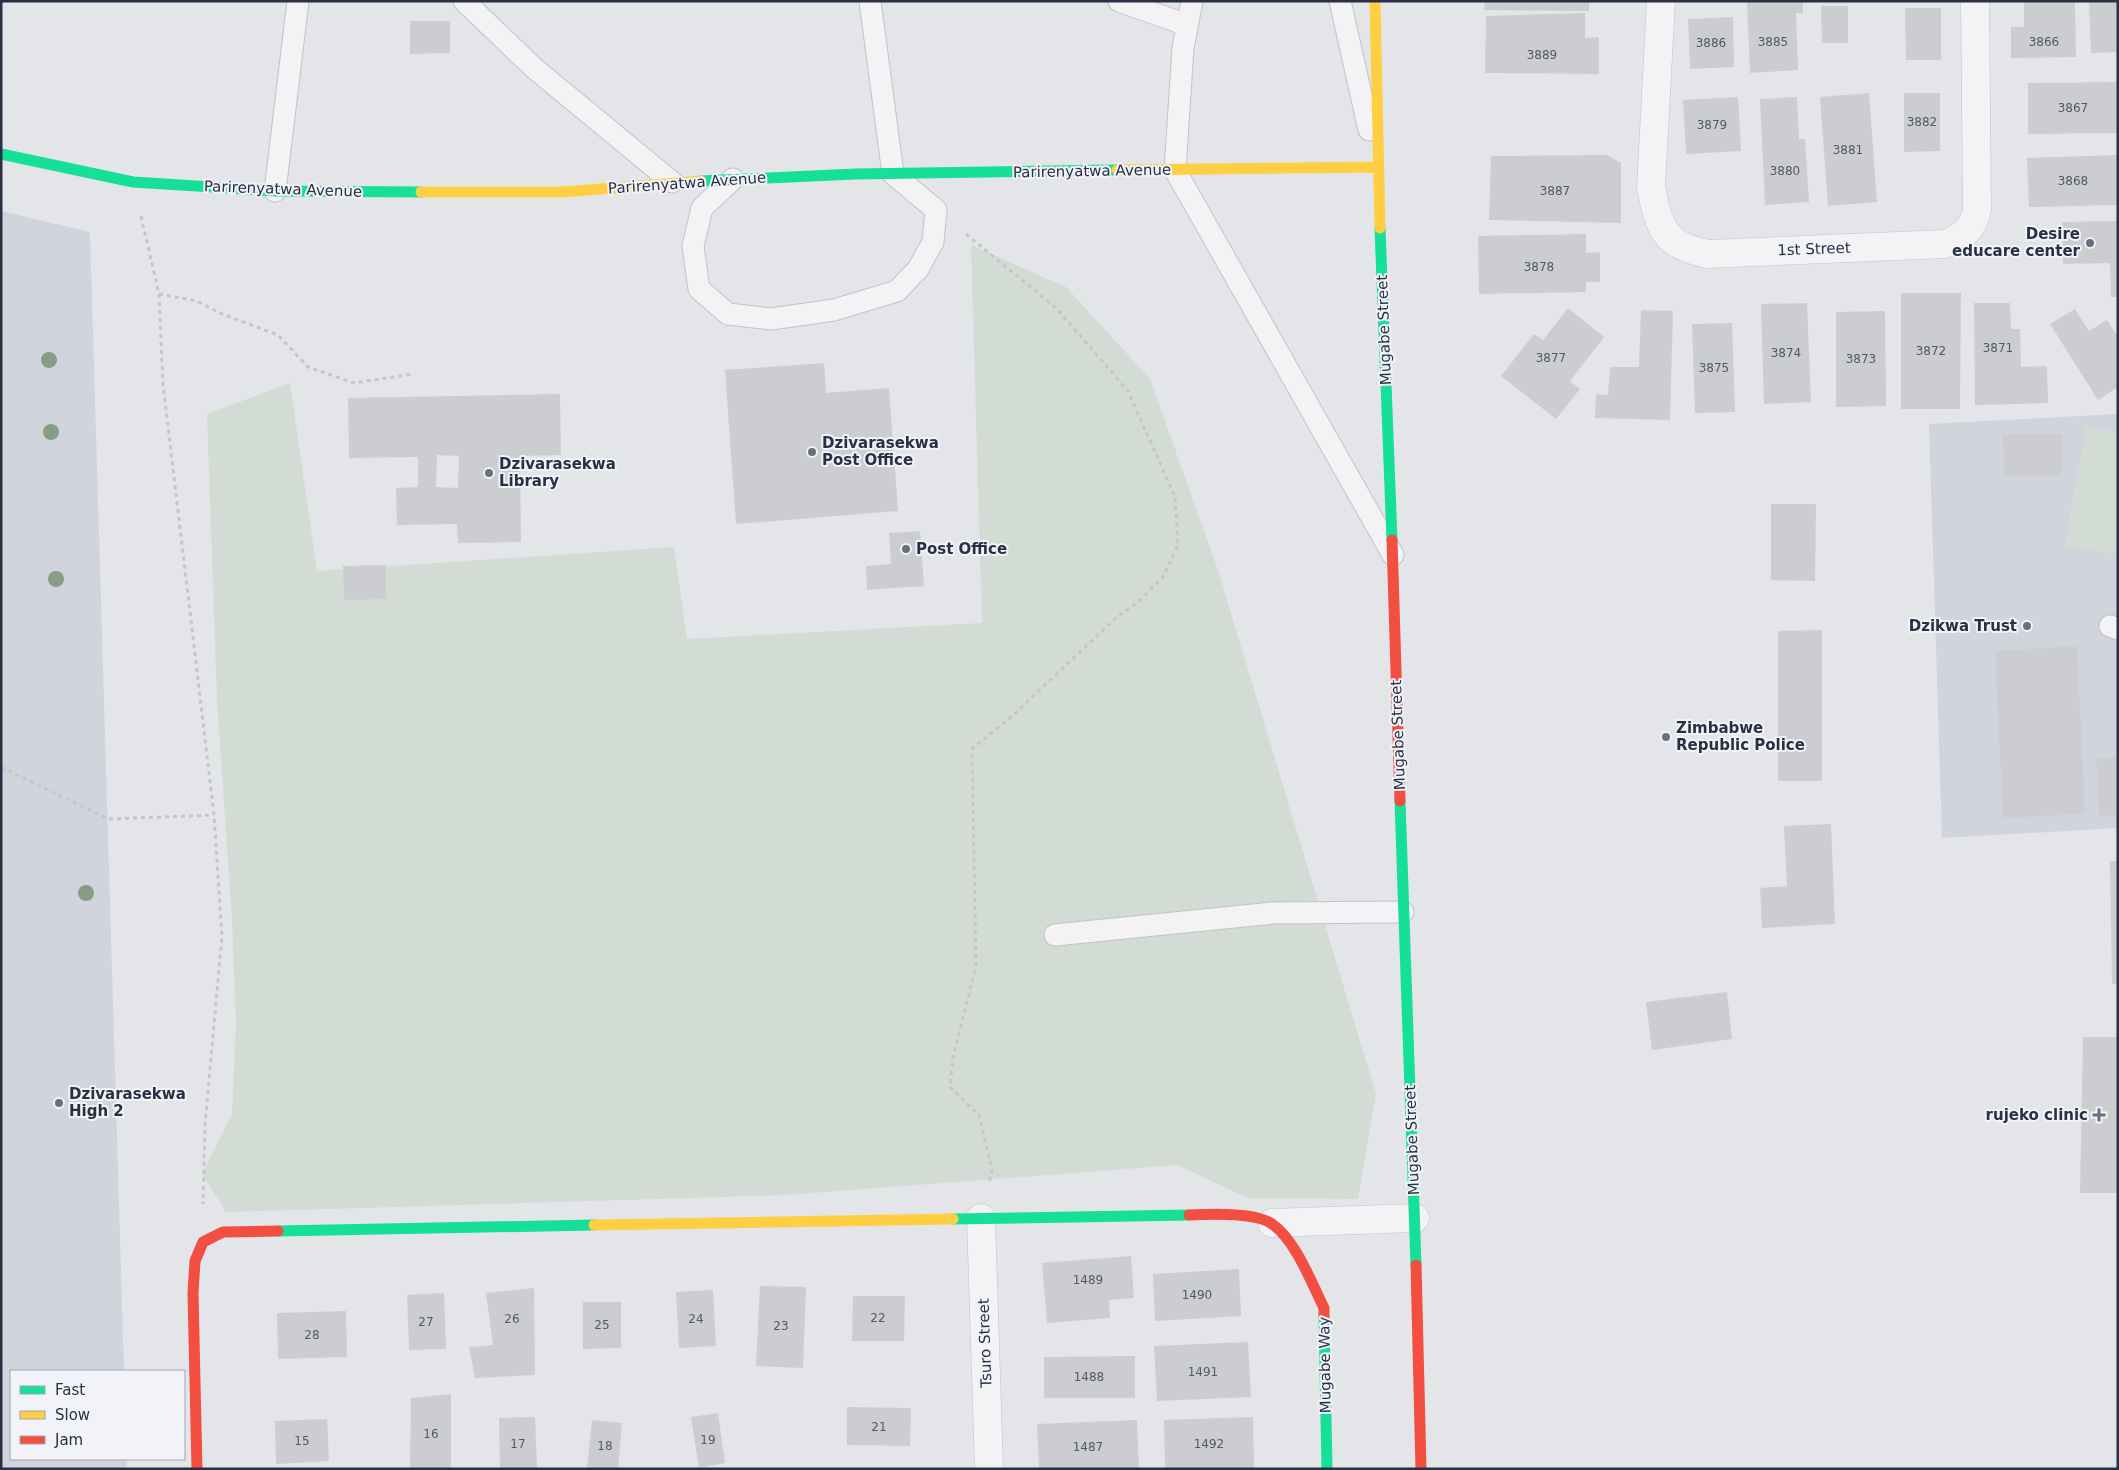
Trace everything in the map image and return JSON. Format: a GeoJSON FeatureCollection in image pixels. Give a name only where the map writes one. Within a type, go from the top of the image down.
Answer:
{"type":"FeatureCollection","features":[{"type":"Feature","properties":{"kind":"street","name":"Mugabe Street"},"geometry":{"type":"LineString","coordinates":[[1375,1],[1377,167],[1393,555],[1403,912],[1415,1218],[1421,1469]]}},
{"type":"Feature","properties":{"kind":"street","name":"1st Street"},"geometry":{"type":"LineString","coordinates":[[1661,1],[1651,187],[1657,217],[1668,236],[1686,250],[1708,254],[1945,244],[1959,239],[1975,220],[1977,210],[1975,1]]}},
{"type":"Feature","properties":{"kind":"street","name":"Parirenyatwa Avenue"},"geometry":{"type":"LineString","coordinates":[[1,154],[133,182],[275,192],[563,192],[672,182],[893,174],[1377,167]]}},
{"type":"Feature","properties":{"kind":"street"},"geometry":{"type":"LineString","coordinates":[[197,1469],[193,1293],[195,1261],[203,1242],[224,1232],[252,1230],[1237,1214],[1272,1223],[1415,1218]]}},
{"type":"Feature","properties":{"kind":"street","name":"Tsuro Street"},"geometry":{"type":"LineString","coordinates":[[981,1218],[989,1469]]}},
{"type":"Feature","properties":{"kind":"street","name":"Mugabe Way"},"geometry":{"type":"LineString","coordinates":[[1272,1223],[1296,1251],[1324,1308],[1327,1469]]}},
{"type":"Feature","properties":{"kind":"lane"},"geometry":{"type":"LineString","coordinates":[[275,192],[298,1]]}},
{"type":"Feature","properties":{"kind":"lane"},"geometry":{"type":"LineString","coordinates":[[464,1],[534,68],[672,182]]}},
{"type":"Feature","properties":{"kind":"lane"},"geometry":{"type":"LineString","coordinates":[[733,179],[702,208],[693,246],[699,289],[728,314],[771,319],[834,310],[897,291],[918,269],[933,242],[936,210],[893,174],[870,1]]}},
{"type":"Feature","properties":{"kind":"lane"},"geometry":{"type":"LineString","coordinates":[[1119,1],[1187,25]]}},
{"type":"Feature","properties":{"kind":"lane"},"geometry":{"type":"LineString","coordinates":[[1192,1],[1187,25],[1175,170],[1393,555]]}},
{"type":"Feature","properties":{"kind":"lane"},"geometry":{"type":"LineString","coordinates":[[1340,1],[1377,167]]}},
{"type":"Feature","properties":{"kind":"lane"},"geometry":{"type":"LineString","coordinates":[[1055,935],[1273,913],[1403,912]]}},
{"type":"Feature","properties":{"kind":"path"},"geometry":{"type":"LineString","coordinates":[[133,182],[159,294],[163,384],[214,815],[222,936],[205,1125],[203,1242]]}},
{"type":"Feature","properties":{"kind":"path"},"geometry":{"type":"LineString","coordinates":[[936,210],[1056,308],[1128,391],[1175,498],[1178,545],[1163,577],[1139,601],[1117,616],[1011,717],[972,748],[976,965],[952,1058],[950,1088],[979,1115],[992,1170],[981,1218]]}},
{"type":"Feature","properties":{"kind":"path"},"geometry":{"type":"LineString","coordinates":[[159,294],[197,301],[222,314],[278,335],[308,367],[354,383],[413,374]]}},
{"type":"Feature","properties":{"kind":"path"},"geometry":{"type":"LineString","coordinates":[[1,767],[108,819],[214,815]]}},
{"type":"Feature","properties":{"kind":"shaded area","name":"Dzivarasekwa High 2"},"geometry":{"type":"Polygon","coordinates":[[[1,211],[90,232],[124,1370],[10,1370],[10,1460],[127,1460],[127,1469],[1,1469],[1,211]]]}},
{"type":"Feature","properties":{"kind":"shaded area"},"geometry":{"type":"Polygon","coordinates":[[[971,245],[1066,287],[1150,379],[1218,570],[1376,1094],[1358,1199],[1247,1198],[1178,1165],[786,1195],[226,1212],[202,1174],[232,1114],[236,1024],[232,920],[217,701],[207,414],[290,383],[317,571],[674,547],[687,639],[982,623],[971,245]]]}},
{"type":"Feature","properties":{"kind":"shaded area","name":"Dzikwa Trust"},"geometry":{"type":"Polygon","coordinates":[[[2118,414],[2118,828],[1942,838],[1929,424],[2118,414]]]}},
{"type":"Feature","properties":{"kind":"shaded area"},"geometry":{"type":"Polygon","coordinates":[[[2086,427],[2118,432],[2118,555],[2065,546],[2086,427]]]}},
{"type":"Feature","properties":{"kind":"building"},"geometry":{"type":"Polygon","coordinates":[[[1485,1],[1589,1],[1589,11],[1484,10],[1485,1]]]}},
{"type":"Feature","properties":{"kind":"building"},"geometry":{"type":"Polygon","coordinates":[[[1747,1],[1803,1],[1803,13],[1796,13],[1798,70],[1750,73],[1747,1]]]}},
{"type":"Feature","properties":{"kind":"building"},"geometry":{"type":"Polygon","coordinates":[[[2024,1],[2075,1],[2076,57],[2011,58],[2011,27],[2024,27],[2024,1]]]}},
{"type":"Feature","properties":{"kind":"building"},"geometry":{"type":"Polygon","coordinates":[[[2089,1],[2118,1],[2118,52],[2091,53],[2089,1]]]}},
{"type":"Feature","properties":{"kind":"building"},"geometry":{"type":"Polygon","coordinates":[[[1821,6],[1848,6],[1848,43],[1822,43],[1821,6]]]}},
{"type":"Feature","properties":{"kind":"building"},"geometry":{"type":"Polygon","coordinates":[[[1905,8],[1941,8],[1941,60],[1906,60],[1905,8]]]}},
{"type":"Feature","properties":{"kind":"building"},"geometry":{"type":"Polygon","coordinates":[[[1585,13],[1585,38],[1599,37],[1599,74],[1485,73],[1486,16],[1585,13]]]}},
{"type":"Feature","properties":{"kind":"building"},"geometry":{"type":"Polygon","coordinates":[[[1733,17],[1734,67],[1690,69],[1688,19],[1733,17]]]}},
{"type":"Feature","properties":{"kind":"building"},"geometry":{"type":"Polygon","coordinates":[[[410,21],[450,21],[450,53],[410,54],[410,21]]]}},
{"type":"Feature","properties":{"kind":"building"},"geometry":{"type":"Polygon","coordinates":[[[2118,82],[2118,133],[2028,134],[2028,83],[2118,82]]]}},
{"type":"Feature","properties":{"kind":"building"},"geometry":{"type":"Polygon","coordinates":[[[1869,93],[1877,202],[1828,206],[1820,97],[1869,93]]]}},
{"type":"Feature","properties":{"kind":"building"},"geometry":{"type":"Polygon","coordinates":[[[1904,93],[1940,93],[1940,151],[1904,152],[1904,93]]]}},
{"type":"Feature","properties":{"kind":"building"},"geometry":{"type":"Polygon","coordinates":[[[1738,97],[1741,151],[1686,154],[1683,100],[1738,97]]]}},
{"type":"Feature","properties":{"kind":"building"},"geometry":{"type":"Polygon","coordinates":[[[1797,97],[1799,139],[1805,139],[1809,202],[1765,205],[1760,99],[1797,97]]]}},
{"type":"Feature","properties":{"kind":"building"},"geometry":{"type":"Polygon","coordinates":[[[1607,155],[1621,163],[1621,223],[1489,220],[1491,156],[1607,155]]]}},
{"type":"Feature","properties":{"kind":"building"},"geometry":{"type":"Polygon","coordinates":[[[2118,155],[2118,205],[2029,207],[2027,158],[2118,155]]]}},
{"type":"Feature","properties":{"kind":"building","name":"Desire educare center"},"geometry":{"type":"Polygon","coordinates":[[[2118,221],[2118,297],[2111,297],[2110,263],[2063,264],[2062,222],[2118,221]]]}},
{"type":"Feature","properties":{"kind":"building"},"geometry":{"type":"Polygon","coordinates":[[[1586,234],[1586,253],[1600,252],[1600,282],[1586,282],[1586,292],[1479,294],[1478,236],[1586,234]]]}},
{"type":"Feature","properties":{"kind":"building"},"geometry":{"type":"Polygon","coordinates":[[[1901,293],[1961,293],[1960,409],[1901,409],[1901,293]]]}},
{"type":"Feature","properties":{"kind":"building"},"geometry":{"type":"Polygon","coordinates":[[[1807,303],[1811,402],[1764,404],[1761,304],[1807,303]]]}},
{"type":"Feature","properties":{"kind":"building"},"geometry":{"type":"Polygon","coordinates":[[[1974,303],[2010,303],[2011,329],[2020,329],[2021,367],[2047,366],[2048,403],[1975,405],[1974,303]]]}},
{"type":"Feature","properties":{"kind":"building"},"geometry":{"type":"Polygon","coordinates":[[[1568,308],[1604,337],[1570,381],[1580,389],[1556,419],[1501,376],[1534,334],[1543,340],[1568,308]]]}},
{"type":"Feature","properties":{"kind":"building"},"geometry":{"type":"Polygon","coordinates":[[[2075,309],[2089,331],[2107,320],[2118,337],[2118,387],[2098,400],[2050,324],[2075,309]]]}},
{"type":"Feature","properties":{"kind":"building"},"geometry":{"type":"Polygon","coordinates":[[[1641,310],[1673,311],[1670,420],[1595,418],[1596,394],[1608,395],[1610,367],[1639,367],[1641,310]]]}},
{"type":"Feature","properties":{"kind":"building"},"geometry":{"type":"Polygon","coordinates":[[[1885,311],[1886,406],[1836,407],[1836,312],[1885,311]]]}},
{"type":"Feature","properties":{"kind":"building"},"geometry":{"type":"Polygon","coordinates":[[[1732,323],[1735,412],[1695,413],[1692,324],[1732,323]]]}},
{"type":"Feature","properties":{"kind":"building","name":"Dzivarasekwa Post Office"},"geometry":{"type":"Polygon","coordinates":[[[824,363],[826,393],[889,388],[898,511],[736,524],[725,370],[824,363]]]}},
{"type":"Feature","properties":{"kind":"building","name":"Dzivarasekwa Library"},"geometry":{"type":"Polygon","coordinates":[[[560,394],[561,455],[520,456],[521,542],[458,543],[457,524],[397,525],[396,488],[418,487],[418,457],[349,458],[348,398],[560,394]],[[437,455],[436,487],[458,488],[459,456],[437,455]]]}},
{"type":"Feature","properties":{"kind":"building"},"geometry":{"type":"Polygon","coordinates":[[[2003,434],[2062,434],[2062,475],[2004,476],[2003,434]]]}},
{"type":"Feature","properties":{"kind":"building"},"geometry":{"type":"Polygon","coordinates":[[[1771,504],[1816,504],[1815,581],[1771,580],[1771,504]]]}},
{"type":"Feature","properties":{"kind":"building","name":"Post Office"},"geometry":{"type":"Polygon","coordinates":[[[920,531],[924,586],[867,590],[866,566],[891,564],[889,533],[920,531]]]}},
{"type":"Feature","properties":{"kind":"building"},"geometry":{"type":"Polygon","coordinates":[[[386,565],[386,599],[344,600],[343,566],[386,565]]]}},
{"type":"Feature","properties":{"kind":"building"},"geometry":{"type":"Polygon","coordinates":[[[1822,630],[1822,781],[1778,781],[1778,631],[1822,630]]]}},
{"type":"Feature","properties":{"kind":"building","name":"Dzikwa Trust"},"geometry":{"type":"Polygon","coordinates":[[[2077,646],[2085,814],[2003,818],[1995,651],[2077,646]]]}},
{"type":"Feature","properties":{"kind":"building"},"geometry":{"type":"Polygon","coordinates":[[[2118,757],[2118,815],[2099,816],[2096,759],[2118,757]]]}},
{"type":"Feature","properties":{"kind":"building"},"geometry":{"type":"Polygon","coordinates":[[[1831,824],[1835,924],[1762,928],[1760,888],[1787,886],[1784,826],[1831,824]]]}},
{"type":"Feature","properties":{"kind":"building"},"geometry":{"type":"Polygon","coordinates":[[[2110,861],[2118,861],[2118,984],[2112,984],[2110,861]]]}},
{"type":"Feature","properties":{"kind":"building"},"geometry":{"type":"Polygon","coordinates":[[[1727,992],[1732,1039],[1652,1050],[1646,1002],[1727,992]]]}},
{"type":"Feature","properties":{"kind":"building","name":"rujeko clinic"},"geometry":{"type":"Polygon","coordinates":[[[2083,1037],[2118,1037],[2118,1193],[2080,1193],[2083,1037]]]}},
{"type":"Feature","properties":{"kind":"building"},"geometry":{"type":"Polygon","coordinates":[[[1131,1256],[1134,1298],[1109,1300],[1110,1318],[1047,1323],[1042,1263],[1131,1256]]]}},
{"type":"Feature","properties":{"kind":"building"},"geometry":{"type":"Polygon","coordinates":[[[1239,1269],[1241,1316],[1155,1321],[1153,1274],[1239,1269]]]}},
{"type":"Feature","properties":{"kind":"building"},"geometry":{"type":"Polygon","coordinates":[[[760,1286],[806,1287],[803,1368],[756,1366],[760,1286]]]}},
{"type":"Feature","properties":{"kind":"building"},"geometry":{"type":"Polygon","coordinates":[[[534,1288],[535,1375],[475,1378],[469,1347],[493,1345],[486,1293],[534,1288]]]}},
{"type":"Feature","properties":{"kind":"building"},"geometry":{"type":"Polygon","coordinates":[[[713,1290],[716,1346],[679,1348],[676,1292],[713,1290]]]}},
{"type":"Feature","properties":{"kind":"building"},"geometry":{"type":"Polygon","coordinates":[[[444,1293],[446,1349],[409,1350],[407,1295],[444,1293]]]}},
{"type":"Feature","properties":{"kind":"building"},"geometry":{"type":"Polygon","coordinates":[[[853,1296],[905,1296],[904,1341],[852,1341],[853,1296]]]}},
{"type":"Feature","properties":{"kind":"building"},"geometry":{"type":"Polygon","coordinates":[[[583,1302],[621,1302],[621,1348],[583,1349],[583,1302]]]}},
{"type":"Feature","properties":{"kind":"building"},"geometry":{"type":"Polygon","coordinates":[[[346,1311],[347,1357],[278,1359],[277,1313],[346,1311]]]}},
{"type":"Feature","properties":{"kind":"building"},"geometry":{"type":"Polygon","coordinates":[[[1248,1342],[1251,1397],[1157,1401],[1154,1346],[1248,1342]]]}},
{"type":"Feature","properties":{"kind":"building"},"geometry":{"type":"Polygon","coordinates":[[[1135,1356],[1135,1398],[1044,1398],[1044,1357],[1135,1356]]]}},
{"type":"Feature","properties":{"kind":"building"},"geometry":{"type":"Polygon","coordinates":[[[451,1394],[451,1469],[410,1469],[411,1398],[451,1394]]]}},
{"type":"Feature","properties":{"kind":"building"},"geometry":{"type":"Polygon","coordinates":[[[847,1407],[911,1408],[910,1446],[847,1445],[847,1407]]]}},
{"type":"Feature","properties":{"kind":"building"},"geometry":{"type":"Polygon","coordinates":[[[718,1413],[725,1463],[699,1468],[691,1417],[718,1413]]]}},
{"type":"Feature","properties":{"kind":"building"},"geometry":{"type":"Polygon","coordinates":[[[535,1417],[537,1469],[500,1469],[499,1418],[535,1417]]]}},
{"type":"Feature","properties":{"kind":"building"},"geometry":{"type":"Polygon","coordinates":[[[1253,1417],[1254,1469],[1165,1469],[1164,1420],[1253,1417]]]}},
{"type":"Feature","properties":{"kind":"building"},"geometry":{"type":"Polygon","coordinates":[[[327,1419],[329,1461],[276,1464],[275,1421],[327,1419]]]}},
{"type":"Feature","properties":{"kind":"building"},"geometry":{"type":"Polygon","coordinates":[[[592,1420],[622,1423],[618,1469],[587,1469],[592,1420]]]}},
{"type":"Feature","properties":{"kind":"building"},"geometry":{"type":"Polygon","coordinates":[[[1137,1420],[1139,1469],[1039,1469],[1037,1424],[1137,1420]]]}},
{"type":"Feature","properties":{"kind":"traffic: fast"},"geometry":{"type":"LineString","coordinates":[[1,154],[133,182],[275,191],[421,192]]}},
{"type":"Feature","properties":{"kind":"traffic: fast"},"geometry":{"type":"LineString","coordinates":[[701,181],[856,174],[1117,170]]}},
{"type":"Feature","properties":{"kind":"traffic: fast"},"geometry":{"type":"LineString","coordinates":[[1380,228],[1392,540]]}},
{"type":"Feature","properties":{"kind":"traffic: fast"},"geometry":{"type":"LineString","coordinates":[[1400,801],[1416,1265]]}},
{"type":"Feature","properties":{"kind":"traffic: fast"},"geometry":{"type":"LineString","coordinates":[[953,1219],[1189,1215]]}},
{"type":"Feature","properties":{"kind":"traffic: fast"},"geometry":{"type":"LineString","coordinates":[[278,1231],[594,1225]]}},
{"type":"Feature","properties":{"kind":"traffic: fast"},"geometry":{"type":"LineString","coordinates":[[1324,1317],[1327,1469]]}},
{"type":"Feature","properties":{"kind":"traffic: slow"},"geometry":{"type":"LineString","coordinates":[[1375,1],[1380,228]]}},
{"type":"Feature","properties":{"kind":"traffic: slow"},"geometry":{"type":"LineString","coordinates":[[1117,170],[1377,167]]}},
{"type":"Feature","properties":{"kind":"traffic: slow"},"geometry":{"type":"LineString","coordinates":[[421,192],[563,192],[701,181]]}},
{"type":"Feature","properties":{"kind":"traffic: slow"},"geometry":{"type":"LineString","coordinates":[[594,1225],[953,1219]]}},
{"type":"Feature","properties":{"kind":"traffic: jam"},"geometry":{"type":"LineString","coordinates":[[1392,540],[1400,801]]}},
{"type":"Feature","properties":{"kind":"traffic: jam"},"geometry":{"type":"LineString","coordinates":[[1189,1215],[1220,1214],[1255,1217],[1272,1224],[1288,1240],[1302,1263],[1324,1308],[1324,1317]]}},
{"type":"Feature","properties":{"kind":"traffic: jam"},"geometry":{"type":"LineString","coordinates":[[197,1469],[193,1293],[195,1261],[203,1242],[223,1232],[278,1231]]}},
{"type":"Feature","properties":{"kind":"traffic: jam"},"geometry":{"type":"LineString","coordinates":[[1416,1265],[1421,1469]]}},
{"type":"Feature","properties":{"kind":"place","name":"Desire educare center"},"geometry":{"type":"Point","coordinates":[2090,243]}},
{"type":"Feature","properties":{"kind":"place","name":"Dzivarasekwa Post Office"},"geometry":{"type":"Point","coordinates":[812,452]}},
{"type":"Feature","properties":{"kind":"place","name":"Dzivarasekwa Library"},"geometry":{"type":"Point","coordinates":[489,473]}},
{"type":"Feature","properties":{"kind":"place","name":"Post Office"},"geometry":{"type":"Point","coordinates":[906,549]}},
{"type":"Feature","properties":{"kind":"place","name":"Dzikwa Trust"},"geometry":{"type":"Point","coordinates":[2027,626]}},
{"type":"Feature","properties":{"kind":"place","name":"Zimbabwe Republic Police"},"geometry":{"type":"Point","coordinates":[1666,737]}},
{"type":"Feature","properties":{"kind":"place","name":"Dzivarasekwa High 2"},"geometry":{"type":"Point","coordinates":[59,1103]}},
{"type":"Feature","properties":{"kind":"place","name":"rujeko clinic"},"geometry":{"type":"Point","coordinates":[2099,1115]}}]}
